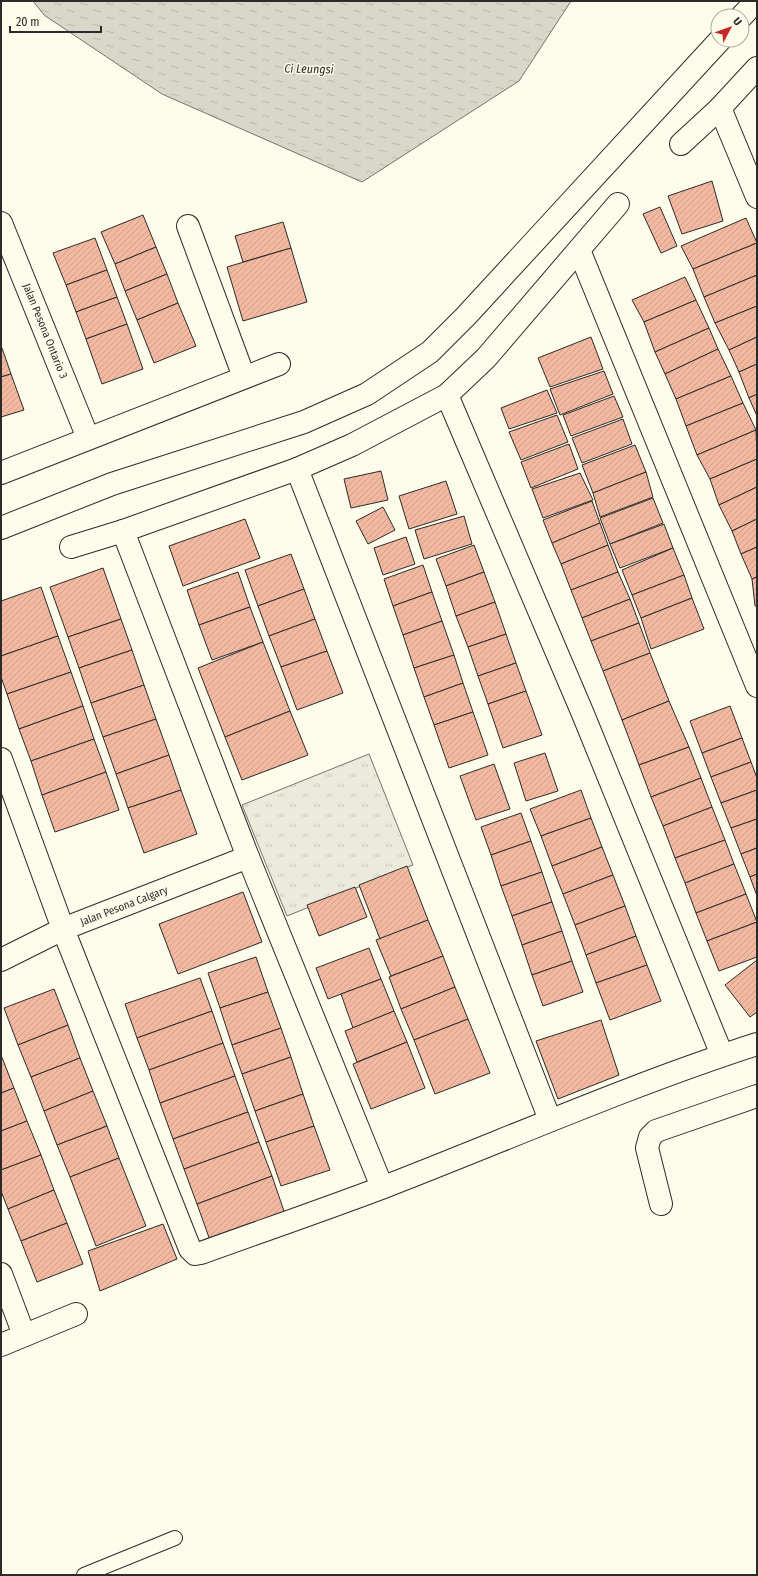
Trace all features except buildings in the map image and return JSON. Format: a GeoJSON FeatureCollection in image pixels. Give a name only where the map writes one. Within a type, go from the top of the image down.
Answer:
{"type":"FeatureCollection","features":[{"type":"Feature","properties":{"kind":"street"},"geometry":{"type":"LineString","coordinates":[[1,528],[112,484],[304,422],[367,394],[405,369],[430,352],[466,316],[713,48]]}},
{"type":"Feature","properties":{"kind":"street"},"geometry":{"type":"LineString","coordinates":[[681,144],[720,108],[757,68]]}},
{"type":"Feature","properties":{"kind":"street"},"geometry":{"type":"LineString","coordinates":[[720,108],[757,197]]}},
{"type":"Feature","properties":{"kind":"street"},"geometry":{"type":"LineString","coordinates":[[71,547],[124,532],[297,469],[352,446],[447,395],[486,358],[618,204]]}},
{"type":"Feature","properties":{"kind":"street","name":"Jalan Pesona Ontario 3"},"geometry":{"type":"LineString","coordinates":[[1,223],[88,438]]}},
{"type":"Feature","properties":{"kind":"street"},"geometry":{"type":"LineString","coordinates":[[188,226],[244,378]]}},
{"type":"Feature","properties":{"kind":"street"},"geometry":{"type":"LineString","coordinates":[[579,250],[757,686]]}},
{"type":"Feature","properties":{"kind":"street"},"geometry":{"type":"LineString","coordinates":[[1,473],[279,364]]}},
{"type":"Feature","properties":{"kind":"street"},"geometry":{"type":"LineString","coordinates":[[447,395],[583,714],[722,1055]]}},
{"type":"Feature","properties":{"kind":"street"},"geometry":{"type":"LineString","coordinates":[[297,469],[550,1120]]}},
{"type":"Feature","properties":{"kind":"street"},"geometry":{"type":"LineString","coordinates":[[124,532],[248,857],[382,1187]]}},
{"type":"Feature","properties":{"kind":"street"},"geometry":{"type":"LineString","coordinates":[[1,759],[63,929],[190,1249],[195,1254],[202,1253],[382,1187],[550,1120],[722,1055],[757,1044]]}},
{"type":"Feature","properties":{"kind":"street","name":"Jalan Pesona Calgary"},"geometry":{"type":"LineString","coordinates":[[1,960],[63,929],[248,857]]}},
{"type":"Feature","properties":{"kind":"street"},"geometry":{"type":"LineString","coordinates":[[661,1204],[647,1148],[650,1136],[656,1130],[757,1096]]}},
{"type":"Feature","properties":{"kind":"street"},"geometry":{"type":"LineString","coordinates":[[1,1274],[24,1335]]}},
{"type":"Feature","properties":{"kind":"street"},"geometry":{"type":"LineString","coordinates":[[1,1345],[76,1314]]}},
{"type":"Feature","properties":{"kind":"lane"},"geometry":{"type":"LineString","coordinates":[[84,1575],[174,1538]]}},
{"type":"Feature","properties":{"kind":"green space"},"geometry":{"type":"Polygon","coordinates":[[[369,754],[413,865],[287,916],[242,805],[369,754]]]}},
{"type":"Feature","properties":{"kind":"water","name":"Ci Leungsi"},"geometry":{"type":"Polygon","coordinates":[[[33,1],[571,1],[519,81],[362,182],[162,94],[44,15],[33,1]]]}}]}
